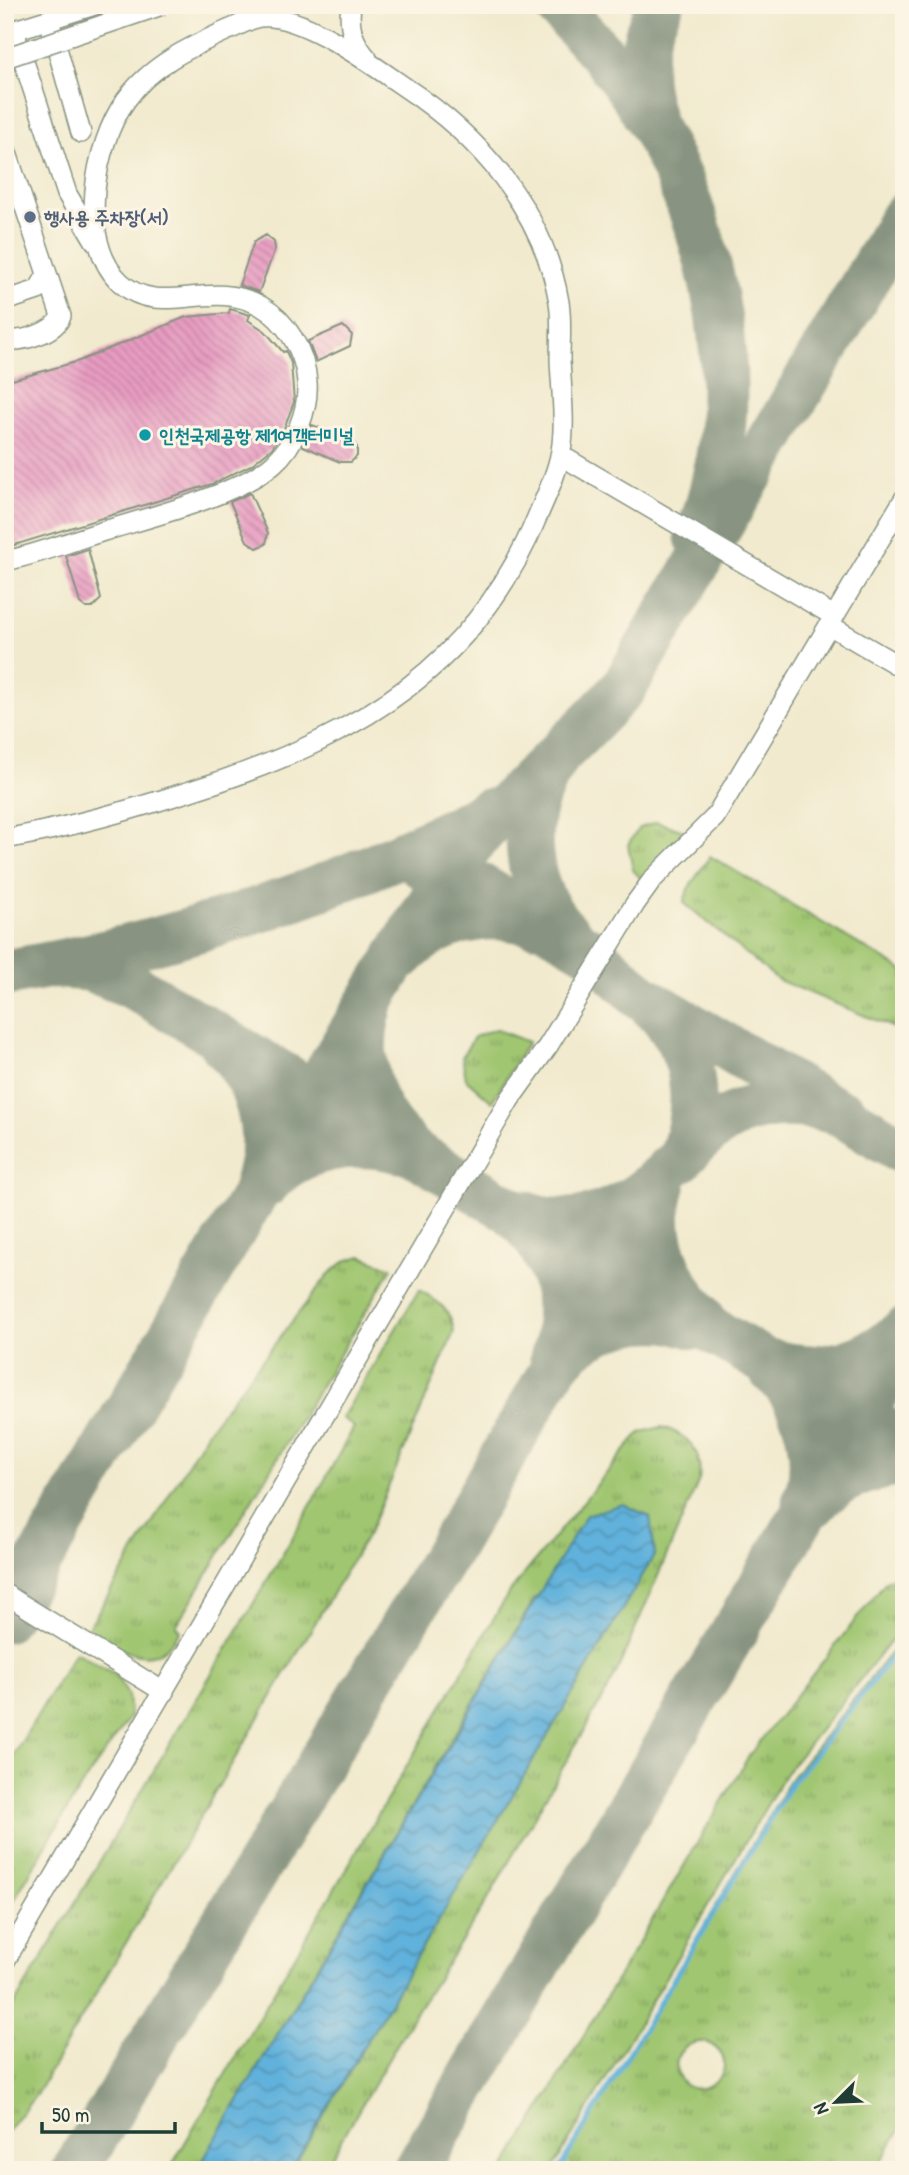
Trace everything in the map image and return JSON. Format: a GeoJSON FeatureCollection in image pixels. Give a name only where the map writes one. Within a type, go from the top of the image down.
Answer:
{"type":"FeatureCollection","features":[{"type":"Feature","properties":{"kind":"lane"},"geometry":{"type":"LineString","coordinates":[[5,561],[183,507],[250,479],[274,464],[290,444],[303,416],[307,385],[300,350],[286,329],[262,307],[225,293],[153,299],[134,293],[116,279],[67,194],[49,136],[10,32],[95,5]]}},
{"type":"Feature","properties":{"kind":"lane"},"geometry":{"type":"LineString","coordinates":[[5,58],[162,5]]}},
{"type":"Feature","properties":{"kind":"lane"},"geometry":{"type":"LineString","coordinates":[[102,254],[96,227],[95,190],[100,153],[126,100],[181,50],[287,5]]}},
{"type":"Feature","properties":{"kind":"lane"},"geometry":{"type":"LineString","coordinates":[[351,5],[351,28],[359,50],[375,67]]}},
{"type":"Feature","properties":{"kind":"lane"},"geometry":{"type":"LineString","coordinates":[[5,839],[154,804],[313,747],[367,716],[439,661],[497,596],[529,540],[560,455],[559,304],[546,258],[519,197],[459,127],[375,67],[320,34],[261,17]]}},
{"type":"Feature","properties":{"kind":"lane"},"geometry":{"type":"LineString","coordinates":[[49,20],[81,133]]}},
{"type":"Feature","properties":{"kind":"lane"},"geometry":{"type":"LineString","coordinates":[[49,136],[81,133],[107,135]]}},
{"type":"Feature","properties":{"kind":"lane"},"geometry":{"type":"LineString","coordinates":[[5,147],[61,316],[58,324],[51,329],[5,340]]}},
{"type":"Feature","properties":{"kind":"lane"},"geometry":{"type":"LineString","coordinates":[[5,292],[15,298],[37,290],[47,275]]}},
{"type":"Feature","properties":{"kind":"lane"},"geometry":{"type":"LineString","coordinates":[[560,455],[831,620],[904,669]]}},
{"type":"Feature","properties":{"kind":"lane"},"geometry":{"type":"LineString","coordinates":[[5,1961],[510,1099],[548,1046],[647,887],[715,817],[904,499]]}},
{"type":"Feature","properties":{"kind":"lane"},"geometry":{"type":"LineString","coordinates":[[5,1594],[164,1692]]}},
{"type":"Feature","properties":{"kind":"green space"},"geometry":{"type":"Polygon","coordinates":[[[657,822],[696,835],[646,884],[633,870],[628,845],[639,828],[657,822]]]}},
{"type":"Feature","properties":{"kind":"green space"},"geometry":{"type":"Polygon","coordinates":[[[710,856],[904,971],[904,1032],[778,980],[684,903],[688,889],[710,856]]]}},
{"type":"Feature","properties":{"kind":"green space"},"geometry":{"type":"Polygon","coordinates":[[[495,1029],[528,1042],[492,1102],[466,1079],[462,1057],[474,1037],[495,1029]]]}},
{"type":"Feature","properties":{"kind":"green space"},"geometry":{"type":"Polygon","coordinates":[[[361,1256],[392,1268],[176,1626],[180,1630],[170,1644],[160,1652],[137,1655],[112,1645],[87,1630],[209,1429],[328,1275],[345,1261],[361,1256]]]}},
{"type":"Feature","properties":{"kind":"green space"},"geometry":{"type":"Polygon","coordinates":[[[419,1290],[443,1306],[453,1324],[454,1332],[370,1530],[36,2095],[5,2134],[5,2020],[293,1537],[354,1427],[342,1418],[419,1290]]]}},
{"type":"Feature","properties":{"kind":"green space"},"geometry":{"type":"Polygon","coordinates":[[[661,1427],[679,1434],[692,1446],[699,1461],[699,1480],[615,1676],[482,1909],[413,2017],[324,2170],[291,2170],[654,1554],[535,1598],[197,2170],[169,2170],[508,1594],[636,1437],[642,1432],[661,1427]]]}},
{"type":"Feature","properties":{"kind":"green space"},"geometry":{"type":"Polygon","coordinates":[[[904,1571],[904,1624],[786,1773],[552,2170],[504,2170],[750,1754],[886,1581],[904,1571]]]}},
{"type":"Feature","properties":{"kind":"green space"},"geometry":{"type":"Polygon","coordinates":[[[904,1636],[904,2123],[876,2170],[559,2170],[792,1777],[904,1636]],[[707,2042],[684,2048],[676,2063],[683,2083],[692,2088],[703,2088],[714,2083],[724,2064],[720,2053],[707,2042]]]}},
{"type":"Feature","properties":{"kind":"green space"},"geometry":{"type":"Polygon","coordinates":[[[75,1652],[115,1674],[128,1695],[130,1717],[80,1788],[5,1915],[5,1770],[75,1652]]]}},
{"type":"Feature","properties":{"kind":"water"},"geometry":{"type":"Polygon","coordinates":[[[623,1504],[650,1517],[655,1554],[291,2170],[197,2170],[586,1515],[623,1504]]]}},
{"type":"Feature","properties":{"kind":"building"},"geometry":{"type":"Polygon","coordinates":[[[266,235],[274,242],[275,249],[259,292],[239,285],[254,242],[266,235]]]}},
{"type":"Feature","properties":{"kind":"building","name":"인천국제공항 제1여객터미널"},"geometry":{"type":"Polygon","coordinates":[[[230,309],[250,315],[248,320],[265,331],[283,352],[286,351],[291,363],[294,402],[283,431],[272,448],[251,465],[212,484],[5,548],[5,382],[79,361],[186,317],[229,313],[230,309]]]}},
{"type":"Feature","properties":{"kind":"building"},"geometry":{"type":"Polygon","coordinates":[[[343,326],[352,335],[350,346],[316,362],[308,341],[343,326]]]}},
{"type":"Feature","properties":{"kind":"building"},"geometry":{"type":"Polygon","coordinates":[[[312,425],[352,440],[357,447],[357,456],[351,462],[340,462],[303,446],[312,425]]]}},
{"type":"Feature","properties":{"kind":"building"},"geometry":{"type":"Polygon","coordinates":[[[250,493],[268,533],[266,544],[257,548],[247,541],[230,502],[250,493]]]}},
{"type":"Feature","properties":{"kind":"building"},"geometry":{"type":"Polygon","coordinates":[[[88,549],[101,599],[92,608],[86,608],[80,603],[66,556],[88,549]]]}},
{"type":"Feature","properties":{"kind":"waterway"},"geometry":{"type":"LineString","coordinates":[[559,2170],[791,1784],[899,1648]]}},
{"type":"Feature","properties":{"kind":"taxiway"},"geometry":{"type":"LineString","coordinates":[[650,114],[644,86],[643,58],[649,31],[660,5]]}},
{"type":"Feature","properties":{"kind":"taxiway"},"geometry":{"type":"LineString","coordinates":[[558,7],[612,66],[640,105],[667,153],[689,205],[707,259],[718,315],[724,371],[722,427],[714,483],[698,537]]}},
{"type":"Feature","properties":{"kind":"taxiway"},"geometry":{"type":"LineString","coordinates":[[5,1619],[314,1093],[450,871],[490,822],[624,687],[904,216]]}},
{"type":"Feature","properties":{"kind":"taxiway"},"geometry":{"type":"LineString","coordinates":[[551,767],[533,810],[530,855],[543,899],[570,936]]}},
{"type":"Feature","properties":{"kind":"taxiway"},"geometry":{"type":"LineString","coordinates":[[5,973],[130,947],[253,912],[372,867],[488,812]]}},
{"type":"Feature","properties":{"kind":"taxiway"},"geometry":{"type":"LineString","coordinates":[[421,865],[462,876],[590,951],[642,997],[904,1151]]}},
{"type":"Feature","properties":{"kind":"taxiway"},"geometry":{"type":"LineString","coordinates":[[402,956],[430,934],[463,921],[498,917],[533,923]]}},
{"type":"Feature","properties":{"kind":"taxiway"},"geometry":{"type":"LineString","coordinates":[[63,966],[89,968],[133,986],[752,1354],[904,1441]]}},
{"type":"Feature","properties":{"kind":"taxiway"},"geometry":{"type":"LineString","coordinates":[[653,1007],[668,1023],[679,1041],[691,1078],[692,1118],[681,1159]]}},
{"type":"Feature","properties":{"kind":"taxiway"},"geometry":{"type":"LineString","coordinates":[[369,1008],[363,1044],[368,1080],[381,1114],[404,1142]]}},
{"type":"Feature","properties":{"kind":"taxiway"},"geometry":{"type":"LineString","coordinates":[[221,1043],[244,1072],[259,1106],[264,1143],[258,1180]]}},
{"type":"Feature","properties":{"kind":"taxiway"},"geometry":{"type":"LineString","coordinates":[[75,2170],[450,1548],[668,1169],[724,1121],[757,1107],[792,1104],[845,1114]]}},
{"type":"Feature","properties":{"kind":"taxiway"},"geometry":{"type":"LineString","coordinates":[[266,1184],[294,1161],[328,1148],[365,1145],[400,1150]]}},
{"type":"Feature","properties":{"kind":"taxiway"},"geometry":{"type":"LineString","coordinates":[[524,1214],[560,1221],[596,1216],[630,1201],[658,1179]]}},
{"type":"Feature","properties":{"kind":"taxiway"},"geometry":{"type":"LineString","coordinates":[[663,1183],[657,1219],[663,1254],[678,1287],[701,1316]]}},
{"type":"Feature","properties":{"kind":"taxiway"},"geometry":{"type":"LineString","coordinates":[[517,1217],[541,1246],[555,1283],[560,1322],[553,1358]]}},
{"type":"Feature","properties":{"kind":"taxiway"},"geometry":{"type":"LineString","coordinates":[[561,1359],[589,1336],[623,1323],[659,1319],[695,1326]]}},
{"type":"Feature","properties":{"kind":"taxiway"},"geometry":{"type":"LineString","coordinates":[[775,1363],[811,1368],[844,1364],[874,1352],[904,1331]]}},
{"type":"Feature","properties":{"kind":"taxiway"},"geometry":{"type":"LineString","coordinates":[[416,2170],[904,1344]]}},
{"type":"Feature","properties":{"kind":"taxiway"},"geometry":{"type":"LineString","coordinates":[[772,1371],[794,1398],[808,1431],[812,1467],[805,1502]]}},
{"type":"Feature","properties":{"kind":"taxiway"},"geometry":{"type":"LineString","coordinates":[[814,1504],[832,1487],[854,1475],[880,1467],[904,1464]]}},
{"type":"Feature","properties":{"kind":"place","name":"행사용 주차장(서)"},"geometry":{"type":"Point","coordinates":[30,217]}},
{"type":"Feature","properties":{"kind":"place","name":"인천국제공항 제1여객터미널"},"geometry":{"type":"Point","coordinates":[145,435]}}]}
